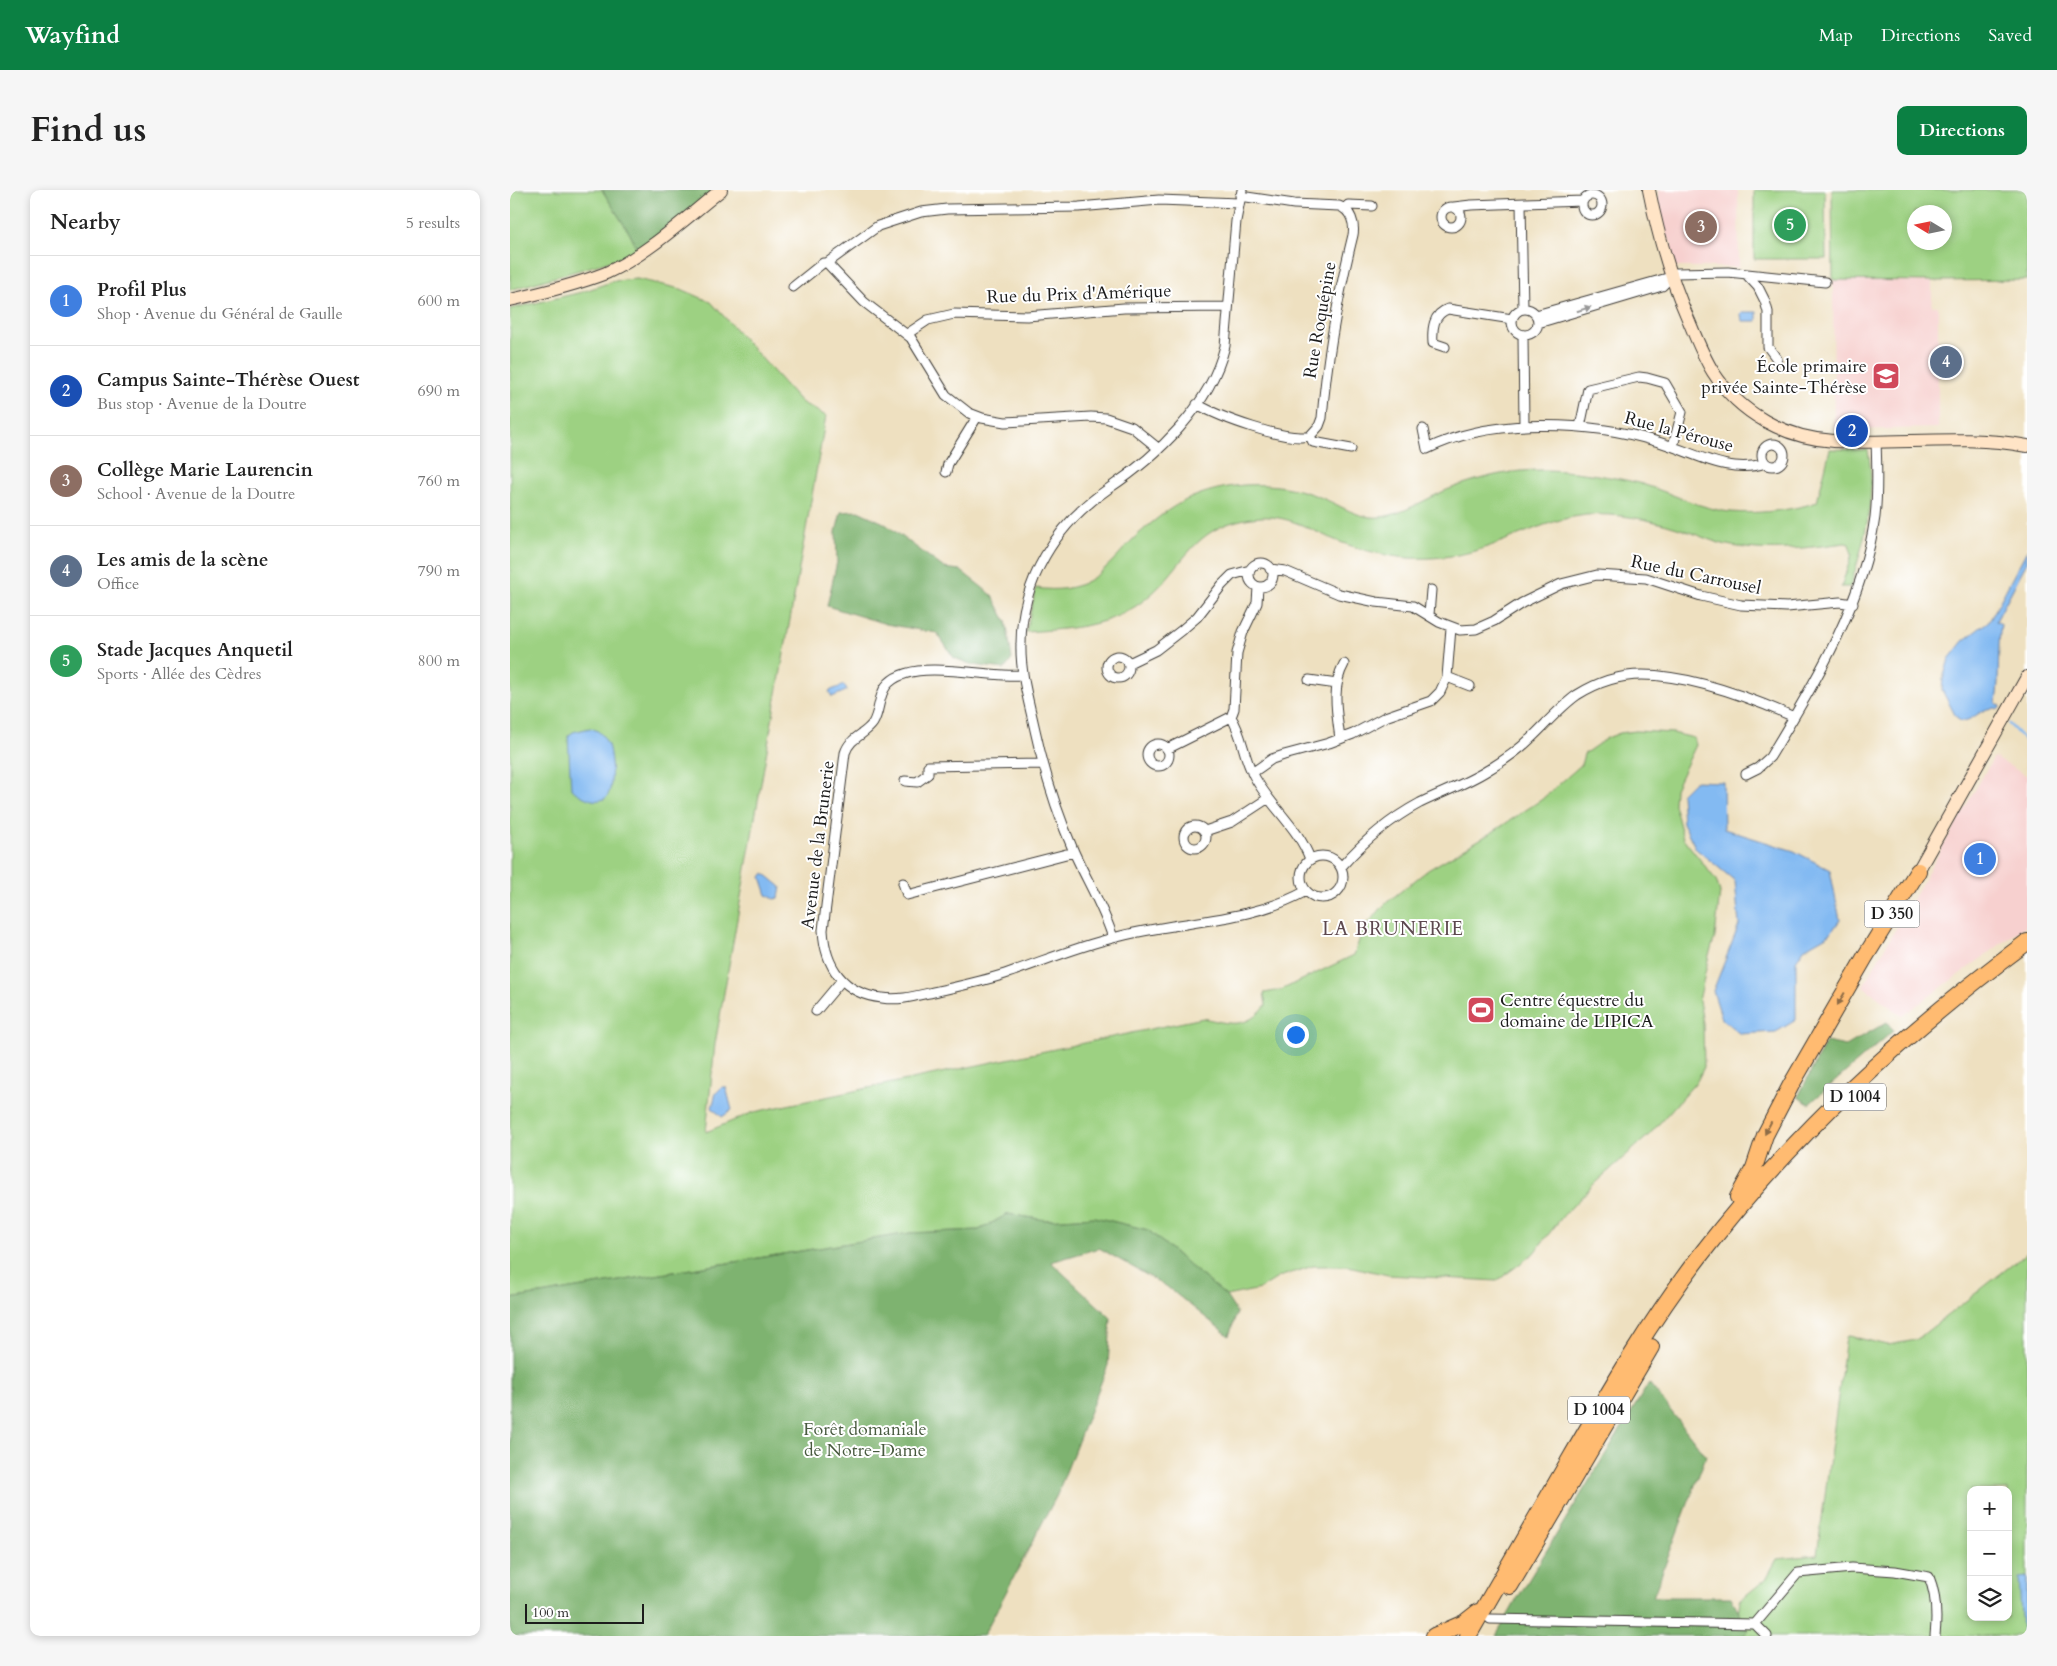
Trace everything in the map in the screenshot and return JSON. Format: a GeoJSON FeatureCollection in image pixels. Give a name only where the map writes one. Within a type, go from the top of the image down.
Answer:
{"type":"FeatureCollection","features":[{"type":"Feature","properties":{"kind":"highway","name":"D 350"},"geometry":{"type":"LineString","coordinates":[[1724,1225],[1734,1202],[1746,1186],[1765,1135],[1865,957],[1918,871]]}},
{"type":"Feature","properties":{"kind":"highway","name":"D 1004"},"geometry":{"type":"LineString","coordinates":[[1468,1636],[1609,1392],[1651,1325],[1724,1225],[1786,1153],[1866,1073],[1895,1046],[1970,984],[2027,942]]}},
{"type":"Feature","properties":{"kind":"highway","name":"D 1004"},"geometry":{"type":"LineString","coordinates":[[1481,1636],[1618,1399],[1662,1328],[1707,1264],[1747,1213],[1824,1128],[1900,1053],[1976,991],[2027,953]]}},
{"type":"Feature","properties":{"kind":"highway"},"geometry":{"type":"LineString","coordinates":[[1434,1636],[1464,1624],[1487,1603]]}},
{"type":"Feature","properties":{"kind":"main road"},"geometry":{"type":"LineString","coordinates":[[510,300],[578,283],[608,272],[653,243],[721,190]]}},
{"type":"Feature","properties":{"kind":"main road"},"geometry":{"type":"LineString","coordinates":[[1649,190],[1660,240],[1671,277],[1708,364],[1727,391],[1766,422],[1795,435],[1835,441],[1976,440],[2027,446]]}},
{"type":"Feature","properties":{"kind":"main road","name":"D 350"},"geometry":{"type":"LineString","coordinates":[[1918,871],[2027,677]]}},
{"type":"Feature","properties":{"kind":"street"},"geometry":{"type":"LineString","coordinates":[[1113,938],[1108,922],[1074,852],[1043,764],[1023,675],[1021,645],[1023,615],[1034,579],[1059,534],[1082,509],[1133,472],[1159,449],[1197,404],[1212,381],[1222,360],[1225,346],[1240,197]]}},
{"type":"Feature","properties":{"kind":"street"},"geometry":{"type":"LineString","coordinates":[[793,287],[878,226],[921,212],[947,209],[1079,207],[1159,200],[1240,197],[1294,204],[1339,206],[1345,209],[1348,205],[1372,206]]}},
{"type":"Feature","properties":{"kind":"street"},"geometry":{"type":"LineString","coordinates":[[1454,207],[1583,201]]}},
{"type":"Feature","properties":{"kind":"street"},"geometry":{"type":"LineString","coordinates":[[1521,204],[1523,309]]}},
{"type":"Feature","properties":{"kind":"street","name":"Rue Roquépine"},"geometry":{"type":"LineString","coordinates":[[1310,436],[1319,426],[1322,418],[1333,322],[1354,228],[1354,222],[1345,209]]}},
{"type":"Feature","properties":{"kind":"street"},"geometry":{"type":"LineString","coordinates":[[827,263],[864,302],[907,334],[946,395],[977,417],[1005,422],[1091,417],[1106,418],[1132,428],[1159,449]]}},
{"type":"Feature","properties":{"kind":"street"},"geometry":{"type":"LineString","coordinates":[[1537,319],[1662,286],[1676,273],[1728,272],[1766,274],[1825,282]]}},
{"type":"Feature","properties":{"kind":"street"},"geometry":{"type":"LineString","coordinates":[[1746,274],[1758,287],[1768,312],[1768,347],[1777,359]]}},
{"type":"Feature","properties":{"kind":"street"},"geometry":{"type":"LineString","coordinates":[[1758,287],[1766,274]]}},
{"type":"Feature","properties":{"kind":"street","name":"Rue du Prix d'Amérique"},"geometry":{"type":"LineString","coordinates":[[907,334],[928,320],[954,314],[1027,316],[1124,308],[1228,308]]}},
{"type":"Feature","properties":{"kind":"street"},"geometry":{"type":"LineString","coordinates":[[1445,347],[1433,343],[1436,317],[1441,311],[1448,309],[1512,319]]}},
{"type":"Feature","properties":{"kind":"street"},"geometry":{"type":"LineString","coordinates":[[1523,309],[1530,310],[1537,319],[1531,333],[1524,335],[1516,331],[1512,319],[1516,312],[1523,309]]}},
{"type":"Feature","properties":{"kind":"street"},"geometry":{"type":"LineString","coordinates":[[1524,335],[1524,426]]}},
{"type":"Feature","properties":{"kind":"street"},"geometry":{"type":"LineString","coordinates":[[1580,427],[1588,389],[1647,378],[1665,383],[1682,412],[1673,446]]}},
{"type":"Feature","properties":{"kind":"street"},"geometry":{"type":"LineString","coordinates":[[1197,404],[1261,429],[1296,437],[1310,436],[1313,442],[1351,449]]}},
{"type":"Feature","properties":{"kind":"street"},"geometry":{"type":"LineString","coordinates":[[946,472],[948,464],[977,417]]}},
{"type":"Feature","properties":{"kind":"street","name":"Rue la Pérouse"},"geometry":{"type":"LineString","coordinates":[[1423,429],[1427,449],[1438,443],[1459,437],[1501,428],[1553,425],[1633,435],[1673,446],[1716,462],[1754,467],[1765,463]]}},
{"type":"Feature","properties":{"kind":"street"},"geometry":{"type":"LineString","coordinates":[[1746,774],[1758,768],[1770,757],[1828,657],[1853,604],[1868,554],[1875,516],[1877,484],[1876,441]]}},
{"type":"Feature","properties":{"kind":"street"},"geometry":{"type":"LineString","coordinates":[[1128,663],[1156,650],[1183,629],[1197,617],[1232,575],[1250,570],[1260,564],[1266,565],[1270,569],[1272,576],[1269,584],[1258,587]]}},
{"type":"Feature","properties":{"kind":"street","name":"Rue du Carrousel"},"geometry":{"type":"LineString","coordinates":[[1270,569],[1285,571],[1339,594],[1376,602],[1413,606],[1451,628],[1476,629],[1494,621],[1522,603],[1562,584],[1597,575],[1646,578],[1701,596],[1741,605],[1787,608],[1840,602],[1853,604]]}},
{"type":"Feature","properties":{"kind":"street"},"geometry":{"type":"LineString","coordinates":[[1250,570],[1250,581],[1258,587]]}},
{"type":"Feature","properties":{"kind":"street"},"geometry":{"type":"LineString","coordinates":[[1258,587],[1257,603],[1243,632],[1237,654],[1234,709],[1231,718],[1252,773],[1268,799],[1306,847],[1310,859]]}},
{"type":"Feature","properties":{"kind":"street"},"geometry":{"type":"LineString","coordinates":[[1429,615],[1431,590]]}},
{"type":"Feature","properties":{"kind":"street"},"geometry":{"type":"LineString","coordinates":[[1252,773],[1272,760],[1284,755],[1354,734],[1385,717],[1430,701],[1440,692],[1447,678],[1451,628]]}},
{"type":"Feature","properties":{"kind":"street"},"geometry":{"type":"LineString","coordinates":[[1340,739],[1337,714],[1337,684],[1344,664]]}},
{"type":"Feature","properties":{"kind":"street","name":"Avenue de la Brunerie"},"geometry":{"type":"LineString","coordinates":[[1023,675],[1012,676],[936,670],[900,675],[892,680],[883,691],[876,718],[872,725],[849,744],[844,758],[823,930],[826,954],[842,980],[855,990],[867,995],[883,998],[913,997],[983,981],[1061,953],[1113,938],[1166,926],[1220,919],[1265,909],[1290,900],[1306,891]]}},
{"type":"Feature","properties":{"kind":"street"},"geometry":{"type":"LineString","coordinates":[[1341,867],[1380,829],[1397,817],[1420,803],[1469,781],[1504,760],[1528,741],[1569,701],[1605,681],[1636,676],[1663,677],[1731,693],[1794,717]]}},
{"type":"Feature","properties":{"kind":"street"},"geometry":{"type":"LineString","coordinates":[[1447,678],[1470,686]]}},
{"type":"Feature","properties":{"kind":"street"},"geometry":{"type":"LineString","coordinates":[[1309,680],[1337,684]]}},
{"type":"Feature","properties":{"kind":"street"},"geometry":{"type":"LineString","coordinates":[[1168,749],[1231,718]]}},
{"type":"Feature","properties":{"kind":"street"},"geometry":{"type":"LineString","coordinates":[[905,781],[917,782],[928,774],[928,766],[1043,764]]}},
{"type":"Feature","properties":{"kind":"street"},"geometry":{"type":"LineString","coordinates":[[1205,831],[1232,822],[1268,799]]}},
{"type":"Feature","properties":{"kind":"street"},"geometry":{"type":"LineString","coordinates":[[903,883],[906,895],[1074,852]]}},
{"type":"Feature","properties":{"kind":"street"},"geometry":{"type":"LineString","coordinates":[[1324,855],[1331,857],[1341,867],[1343,880],[1337,891],[1332,895],[1318,898],[1306,891],[1302,884],[1302,870],[1310,859],[1324,855]]}},
{"type":"Feature","properties":{"kind":"street"},"geometry":{"type":"LineString","coordinates":[[816,1011],[842,980]]}},
{"type":"Feature","properties":{"kind":"street"},"geometry":{"type":"LineString","coordinates":[[1755,1624],[1798,1574],[1852,1568],[1894,1571],[1929,1578],[1933,1588],[1937,1618],[1935,1636]]}},
{"type":"Feature","properties":{"kind":"street"},"geometry":{"type":"LineString","coordinates":[[1490,1620],[1755,1624],[1767,1636]]}},
{"type":"Feature","properties":{"kind":"shaded area"},"geometry":{"type":"Polygon","coordinates":[[[1659,190],[1738,190],[1739,267],[1676,267],[1672,257],[1672,244],[1666,236],[1662,219],[1658,198],[1659,190]]]}},
{"type":"Feature","properties":{"kind":"shaded area","name":"École primaire privée Sainte-Thérèse"},"geometry":{"type":"Polygon","coordinates":[[[1833,280],[1932,282],[1932,306],[1938,306],[1938,428],[1834,430],[1833,280]]]}},
{"type":"Feature","properties":{"kind":"shaded area"},"geometry":{"type":"Polygon","coordinates":[[[1994,757],[2027,776],[2027,925],[1902,1016],[1863,986],[1994,757]]]}},
{"type":"Feature","properties":{"kind":"green space"},"geometry":{"type":"Polygon","coordinates":[[[510,190],[602,190],[630,234],[639,253],[510,290],[510,190]]]}},
{"type":"Feature","properties":{"kind":"green space"},"geometry":{"type":"Polygon","coordinates":[[[602,190],[721,190],[639,253],[630,234],[602,190]]]}},
{"type":"Feature","properties":{"kind":"green space"},"geometry":{"type":"Polygon","coordinates":[[[1754,190],[1825,190],[1826,259],[1754,259],[1754,190]]]}},
{"type":"Feature","properties":{"kind":"green space"},"geometry":{"type":"Polygon","coordinates":[[[1832,190],[2027,190],[2027,280],[1833,280],[1832,190]]]}},
{"type":"Feature","properties":{"kind":"green space"},"geometry":{"type":"Polygon","coordinates":[[[637,279],[681,289],[711,302],[801,402],[826,416],[715,1044],[706,1132],[754,1112],[1203,1018],[1230,1023],[1244,1022],[1259,1013],[1266,1005],[1264,993],[1281,990],[1354,955],[1363,929],[1386,903],[1428,870],[1494,831],[1541,800],[1581,765],[1584,754],[1607,738],[1620,733],[1636,731],[1673,733],[1694,738],[1696,745],[1675,789],[1674,804],[1683,838],[1716,880],[1720,892],[1715,937],[1699,1001],[1703,1023],[1704,1067],[1697,1081],[1649,1135],[1596,1182],[1563,1216],[1533,1254],[1497,1281],[1388,1275],[1348,1266],[1313,1266],[1279,1277],[1260,1289],[1226,1296],[1148,1230],[1095,1217],[1045,1220],[1008,1214],[979,1230],[910,1233],[510,1299],[510,309],[582,292],[614,281],[637,279]]]}},
{"type":"Feature","properties":{"kind":"green space"},"geometry":{"type":"Polygon","coordinates":[[[1830,449],[1868,450],[1871,485],[1868,520],[1850,587],[1841,587],[1852,554],[1849,544],[1788,549],[1746,548],[1718,543],[1684,530],[1632,517],[1586,515],[1572,517],[1545,525],[1491,546],[1461,554],[1443,557],[1408,558],[1365,550],[1340,542],[1292,521],[1261,517],[1236,521],[1217,529],[1202,539],[1153,593],[1123,613],[1110,619],[1083,626],[1026,632],[1036,588],[1065,589],[1088,581],[1108,565],[1136,536],[1163,514],[1192,497],[1223,488],[1267,485],[1300,490],[1321,497],[1359,515],[1380,517],[1401,512],[1442,492],[1485,477],[1519,471],[1553,470],[1593,474],[1632,481],[1698,505],[1728,512],[1768,512],[1817,502],[1830,449]]]}},
{"type":"Feature","properties":{"kind":"green space"},"geometry":{"type":"Polygon","coordinates":[[[858,511],[884,523],[944,568],[960,570],[992,595],[1006,621],[1012,659],[1005,669],[973,665],[954,658],[937,633],[886,624],[827,606],[837,562],[836,532],[841,512],[858,511]]]}},
{"type":"Feature","properties":{"kind":"green space"},"geometry":{"type":"Polygon","coordinates":[[[1887,1022],[1893,1031],[1809,1104],[1798,1097],[1826,1042],[1846,1046],[1887,1022]]]}},
{"type":"Feature","properties":{"kind":"green space","name":"Forêt domaniale de Notre-Dame"},"geometry":{"type":"Polygon","coordinates":[[[1008,1214],[1045,1220],[1095,1217],[1148,1230],[1226,1296],[1237,1313],[1229,1336],[1166,1286],[1099,1248],[1051,1262],[1111,1318],[1108,1365],[1057,1495],[983,1636],[510,1636],[510,1299],[910,1233],[979,1230],[1008,1214]]]}},
{"type":"Feature","properties":{"kind":"green space"},"geometry":{"type":"Polygon","coordinates":[[[2027,1253],[2027,1636],[1735,1636],[1740,1600],[1766,1579],[1777,1559],[1817,1555],[1846,1337],[1849,1336],[1888,1345],[1916,1340],[2027,1253]]]}},
{"type":"Feature","properties":{"kind":"green space"},"geometry":{"type":"Polygon","coordinates":[[[1649,1383],[1706,1456],[1653,1597],[1731,1597],[1748,1631],[1743,1636],[1496,1636],[1517,1599],[1649,1383]]]}},
{"type":"Feature","properties":{"kind":"water"},"geometry":{"type":"Polygon","coordinates":[[[1743,312],[1757,312],[1757,321],[1742,321],[1741,314],[1743,312]]]}},
{"type":"Feature","properties":{"kind":"water"},"geometry":{"type":"Polygon","coordinates":[[[2027,550],[2027,562],[1996,621],[2001,624],[1996,703],[2001,706],[1999,709],[1988,709],[1970,719],[1960,721],[1942,690],[1949,659],[1963,641],[1990,620],[2027,550]]]}},
{"type":"Feature","properties":{"kind":"water"},"geometry":{"type":"Polygon","coordinates":[[[844,685],[847,689],[846,691],[832,697],[829,691],[844,685]]]}},
{"type":"Feature","properties":{"kind":"water"},"geometry":{"type":"Polygon","coordinates":[[[590,728],[602,735],[609,748],[610,755],[612,773],[610,790],[604,799],[600,800],[586,798],[571,789],[568,736],[573,732],[590,728]]]}},
{"type":"Feature","properties":{"kind":"water"},"geometry":{"type":"Polygon","coordinates":[[[1694,781],[1723,782],[1724,829],[1794,851],[1830,870],[1840,920],[1830,934],[1804,949],[1796,961],[1796,1020],[1776,1032],[1740,1034],[1722,1019],[1713,991],[1739,925],[1735,881],[1696,849],[1683,823],[1681,794],[1694,781]]]}},
{"type":"Feature","properties":{"kind":"water"},"geometry":{"type":"Polygon","coordinates":[[[764,873],[781,887],[779,898],[774,899],[767,895],[761,877],[764,873]]]}},
{"type":"Feature","properties":{"kind":"water"},"geometry":{"type":"Polygon","coordinates":[[[722,1087],[726,1087],[732,1110],[722,1117],[712,1108],[716,1093],[722,1087]]]}},
{"type":"Feature","properties":{"kind":"water"},"geometry":{"type":"Polygon","coordinates":[[[2027,1577],[2027,1636],[2022,1636],[2019,1578],[2027,1577]]]}},
{"type":"Feature","properties":{"kind":"waterway"},"geometry":{"type":"LineString","coordinates":[[2009,724],[2027,743]]}},
{"type":"Feature","properties":{"kind":"place","name":"Stade Jacques Anquetil"},"geometry":{"type":"Point","coordinates":[1790,225]}},
{"type":"Feature","properties":{"kind":"place","name":"Collège Marie Laurencin"},"geometry":{"type":"Point","coordinates":[1701,227]}},
{"type":"Feature","properties":{"kind":"place","name":"Les amis de la scène"},"geometry":{"type":"Point","coordinates":[1946,362]}},
{"type":"Feature","properties":{"kind":"place","name":"École primaire privée Sainte-Thérèse"},"geometry":{"type":"Point","coordinates":[1886,376]}},
{"type":"Feature","properties":{"kind":"place","name":"Campus Sainte-Thérèse Ouest"},"geometry":{"type":"Point","coordinates":[1852,431]}},
{"type":"Feature","properties":{"kind":"place","name":"Profil Plus"},"geometry":{"type":"Point","coordinates":[1980,859]}},
{"type":"Feature","properties":{"kind":"place","name":"Centre équestre du domaine de LIPICA"},"geometry":{"type":"Point","coordinates":[1481,1010]}},
{"type":"Feature","properties":{"kind":"district","name":"LA BRUNERIE"},"geometry":{"type":"Point","coordinates":[1393,929]}}]}
